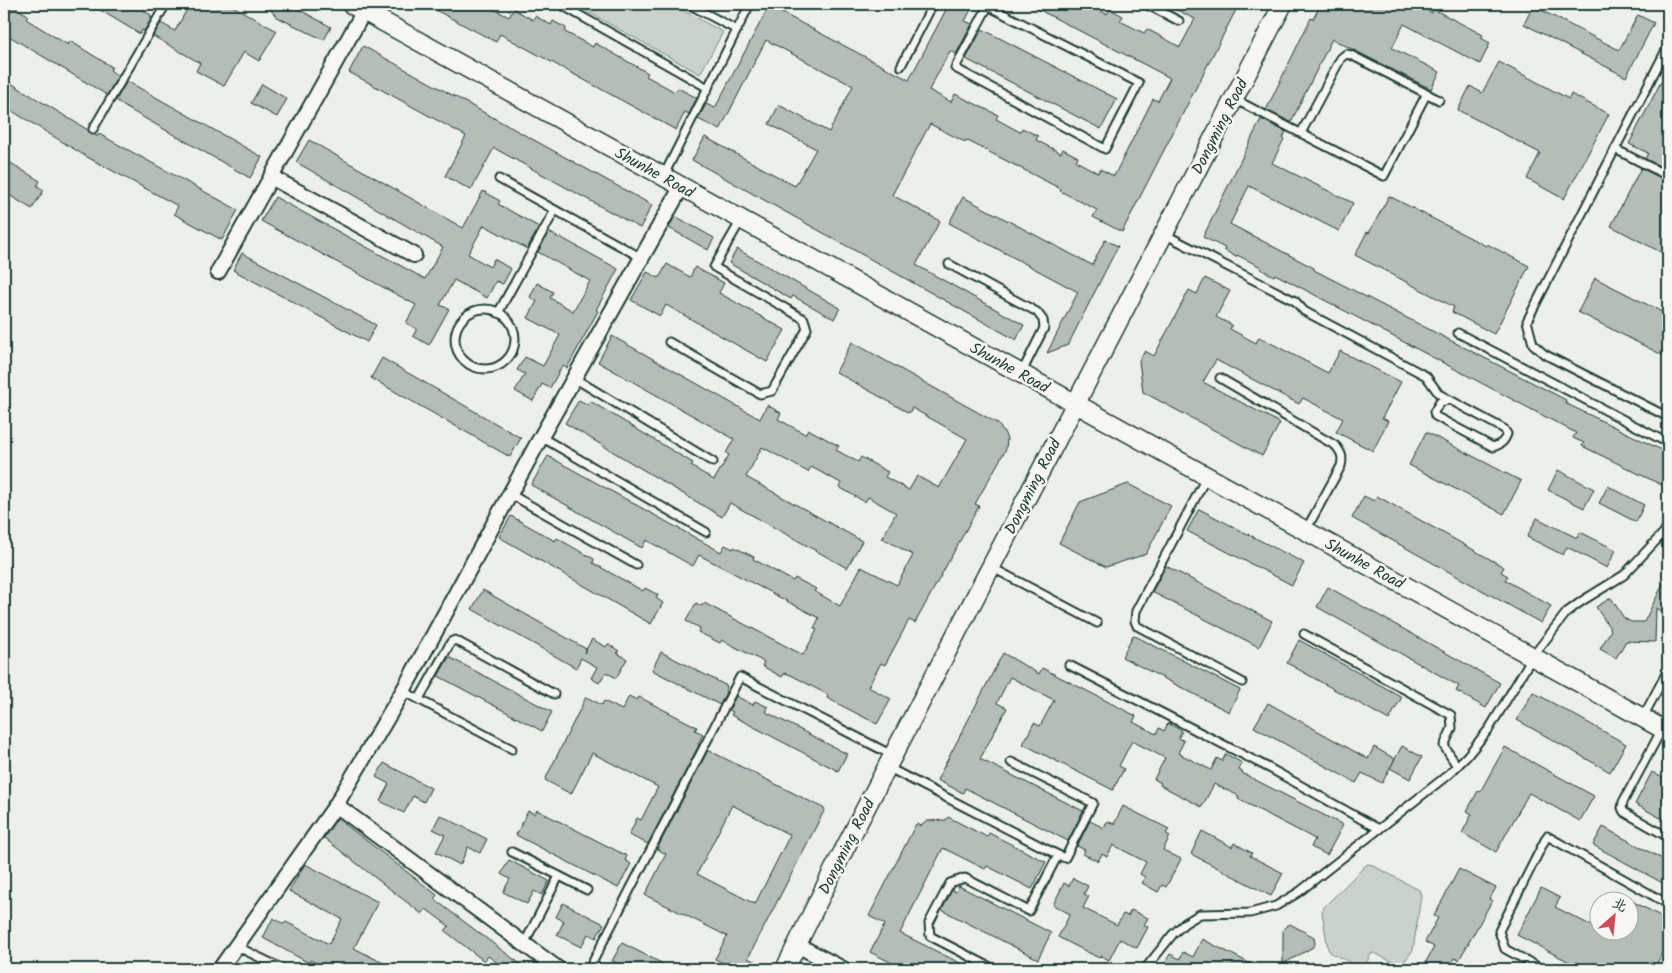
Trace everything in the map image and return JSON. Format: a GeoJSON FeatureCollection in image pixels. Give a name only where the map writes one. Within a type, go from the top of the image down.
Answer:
{"type":"FeatureCollection","features":[{"type":"Feature","properties":{"kind":"street","name":"Dongming Road"},"geometry":{"type":"LineString","coordinates":[[785,969],[832,873],[990,566],[1283,4]]}},
{"type":"Feature","properties":{"kind":"street","name":"Shunhe Road"},"geometry":{"type":"LineString","coordinates":[[357,7],[1533,656],[1665,731]]}},
{"type":"Feature","properties":{"kind":"street"},"geometry":{"type":"LineString","coordinates":[[218,272],[271,177],[357,7]]}},
{"type":"Feature","properties":{"kind":"street"},"geometry":{"type":"LineString","coordinates":[[271,177],[414,255]]}},
{"type":"Feature","properties":{"kind":"street"},"geometry":{"type":"LineString","coordinates":[[220,969],[336,805],[404,691],[541,437],[682,186]]}},
{"type":"Feature","properties":{"kind":"street"},"geometry":{"type":"LineString","coordinates":[[336,805],[558,969]]}},
{"type":"Feature","properties":{"kind":"street"},"geometry":{"type":"LineString","coordinates":[[797,945],[843,969]]}},
{"type":"Feature","properties":{"kind":"lane"},"geometry":{"type":"LineString","coordinates":[[93,130],[166,4]]}},
{"type":"Feature","properties":{"kind":"lane"},"geometry":{"type":"LineString","coordinates":[[563,4],[565,7],[708,88]]}},
{"type":"Feature","properties":{"kind":"lane"},"geometry":{"type":"LineString","coordinates":[[688,4],[737,30]]}},
{"type":"Feature","properties":{"kind":"lane"},"geometry":{"type":"LineString","coordinates":[[663,176],[750,4]]}},
{"type":"Feature","properties":{"kind":"lane"},"geometry":{"type":"LineString","coordinates":[[901,66],[933,4]]}},
{"type":"Feature","properties":{"kind":"lane"},"geometry":{"type":"LineString","coordinates":[[1146,4],[1179,21]]}},
{"type":"Feature","properties":{"kind":"lane"},"geometry":{"type":"LineString","coordinates":[[989,5],[1139,83],[1105,149],[955,68],[989,5]]}},
{"type":"Feature","properties":{"kind":"lane"},"geometry":{"type":"LineString","coordinates":[[1668,46],[1527,321],[1533,344],[1544,354],[1668,416]]}},
{"type":"Feature","properties":{"kind":"lane"},"geometry":{"type":"LineString","coordinates":[[1301,133],[1341,58],[1346,54],[1439,100]]}},
{"type":"Feature","properties":{"kind":"lane"},"geometry":{"type":"LineString","coordinates":[[1233,99],[1384,176],[1427,94]]}},
{"type":"Feature","properties":{"kind":"lane"},"geometry":{"type":"LineString","coordinates":[[1615,149],[1668,176]]}},
{"type":"Feature","properties":{"kind":"lane"},"geometry":{"type":"LineString","coordinates":[[498,179],[642,258]]}},
{"type":"Feature","properties":{"kind":"lane"},"geometry":{"type":"LineString","coordinates":[[498,313],[555,210]]}},
{"type":"Feature","properties":{"kind":"lane"},"geometry":{"type":"LineString","coordinates":[[669,342],[760,394],[772,391],[808,329],[804,318],[714,267],[741,219]]}},
{"type":"Feature","properties":{"kind":"lane"},"geometry":{"type":"LineString","coordinates":[[1163,233],[1295,301],[1304,311],[1426,376],[1439,394],[1504,429],[1506,434],[1504,440],[1499,445],[1493,447],[1435,416],[1434,412],[1440,402],[1449,400]]}},
{"type":"Feature","properties":{"kind":"lane"},"geometry":{"type":"LineString","coordinates":[[949,264],[1037,312],[1043,320],[1044,328],[1021,374]]}},
{"type":"Feature","properties":{"kind":"lane"},"geometry":{"type":"LineString","coordinates":[[486,309],[498,313],[512,326],[515,342],[513,351],[502,364],[495,368],[486,370],[469,365],[457,352],[455,334],[458,325],[463,318],[477,310],[486,309]]}},
{"type":"Feature","properties":{"kind":"lane"},"geometry":{"type":"LineString","coordinates":[[1458,333],[1668,443]]}},
{"type":"Feature","properties":{"kind":"lane"},"geometry":{"type":"LineString","coordinates":[[574,378],[713,462]]}},
{"type":"Feature","properties":{"kind":"lane"},"geometry":{"type":"LineString","coordinates":[[1220,378],[1336,446],[1341,452],[1343,457],[1341,466],[1306,531]]}},
{"type":"Feature","properties":{"kind":"lane"},"geometry":{"type":"LineString","coordinates":[[541,437],[706,532]]}},
{"type":"Feature","properties":{"kind":"lane"},"geometry":{"type":"LineString","coordinates":[[1207,476],[1136,611],[1135,621],[1136,626],[1242,682]]}},
{"type":"Feature","properties":{"kind":"lane"},"geometry":{"type":"LineString","coordinates":[[510,494],[636,565]]}},
{"type":"Feature","properties":{"kind":"lane"},"geometry":{"type":"LineString","coordinates":[[1145,969],[1173,934],[1185,923],[1200,914],[1250,913],[1276,906],[1299,892],[1457,766],[1489,729],[1533,656],[1567,612],[1624,575],[1668,528]]}},
{"type":"Feature","properties":{"kind":"lane"},"geometry":{"type":"LineString","coordinates":[[990,566],[1097,623]]}},
{"type":"Feature","properties":{"kind":"lane"},"geometry":{"type":"LineString","coordinates":[[1304,634],[1451,715],[1452,728],[1444,746],[1457,766]]}},
{"type":"Feature","properties":{"kind":"lane"},"geometry":{"type":"LineString","coordinates":[[419,700],[450,642],[455,640],[554,694]]}},
{"type":"Feature","properties":{"kind":"lane"},"geometry":{"type":"LineString","coordinates":[[1069,664],[1271,769],[1379,830]]}},
{"type":"Feature","properties":{"kind":"lane"},"geometry":{"type":"LineString","coordinates":[[1643,717],[1668,670]]}},
{"type":"Feature","properties":{"kind":"lane"},"geometry":{"type":"LineString","coordinates":[[589,969],[740,676],[1065,858],[1093,803],[1011,762]]}},
{"type":"Feature","properties":{"kind":"lane"},"geometry":{"type":"LineString","coordinates":[[404,691],[512,749]]}},
{"type":"Feature","properties":{"kind":"lane"},"geometry":{"type":"LineString","coordinates":[[1665,731],[1623,802],[1622,808],[1624,812],[1668,837]]}},
{"type":"Feature","properties":{"kind":"lane"},"geometry":{"type":"LineString","coordinates":[[1542,969],[1504,949],[1499,931],[1547,836],[1668,904]]}},
{"type":"Feature","properties":{"kind":"lane"},"geometry":{"type":"LineString","coordinates":[[512,852],[587,890]]}},
{"type":"Feature","properties":{"kind":"lane"},"geometry":{"type":"LineString","coordinates":[[994,969],[930,936],[929,923],[950,883],[965,878],[1029,911],[1058,854]]}},
{"type":"Feature","properties":{"kind":"lane"},"geometry":{"type":"LineString","coordinates":[[524,944],[560,876]]}},
{"type":"Feature","properties":{"kind":"lane"},"geometry":{"type":"LineString","coordinates":[[236,946],[283,969]]}},
{"type":"Feature","properties":{"kind":"lane"},"geometry":{"type":"LineString","coordinates":[[1666,969],[1668,965]]}},
{"type":"Feature","properties":{"kind":"shaded area"},"geometry":{"type":"Polygon","coordinates":[[[580,4],[671,4],[723,32],[700,74],[579,7],[580,4]]]}},
{"type":"Feature","properties":{"kind":"shaded area"},"geometry":{"type":"Polygon","coordinates":[[[1370,864],[1419,890],[1421,896],[1413,950],[1403,963],[1397,964],[1374,953],[1371,954],[1365,965],[1361,968],[1331,953],[1328,949],[1322,912],[1324,907],[1366,865],[1370,864]]]}},
{"type":"Feature","properties":{"kind":"building"},"geometry":{"type":"Polygon","coordinates":[[[90,4],[145,4],[141,9],[151,15],[150,17],[152,18],[140,34],[90,4]]]}},
{"type":"Feature","properties":{"kind":"building"},"geometry":{"type":"Polygon","coordinates":[[[190,4],[229,4],[277,31],[259,61],[244,52],[224,86],[196,71],[200,63],[153,36],[161,23],[175,31],[190,4]]]}},
{"type":"Feature","properties":{"kind":"building"},"geometry":{"type":"Polygon","coordinates":[[[265,4],[289,4],[331,27],[324,40],[277,17],[265,4]]]}},
{"type":"Feature","properties":{"kind":"building"},"geometry":{"type":"Polygon","coordinates":[[[424,4],[484,4],[509,17],[514,9],[533,20],[535,16],[551,25],[553,21],[566,28],[565,32],[593,47],[595,43],[648,73],[646,76],[675,92],[678,88],[697,98],[689,114],[685,112],[676,130],[500,34],[496,42],[424,4]]]}},
{"type":"Feature","properties":{"kind":"building"},"geometry":{"type":"Polygon","coordinates":[[[949,4],[974,4],[965,21],[972,24],[956,54],[950,51],[929,90],[951,102],[955,94],[998,115],[996,119],[1020,132],[1022,128],[1038,136],[1036,140],[1061,153],[1063,149],[1078,157],[1076,161],[1098,173],[1100,169],[1114,176],[1153,99],[1158,101],[1170,78],[1028,4],[1087,4],[1107,14],[1110,9],[1123,16],[1120,21],[1144,33],[1147,29],[1180,47],[1195,19],[1165,4],[1239,4],[1122,232],[1093,217],[1097,210],[1060,191],[1061,189],[966,140],[965,142],[930,124],[892,195],[940,221],[916,265],[1024,325],[1016,340],[692,160],[705,137],[795,186],[816,149],[769,124],[779,105],[829,132],[853,86],[766,40],[720,130],[698,119],[706,104],[715,108],[769,6],[909,80],[949,4]]]}},
{"type":"Feature","properties":{"kind":"building"},"geometry":{"type":"Polygon","coordinates":[[[1321,4],[1415,4],[1432,13],[1433,9],[1460,23],[1483,35],[1481,38],[1490,43],[1480,64],[1404,24],[1392,48],[1440,72],[1431,89],[1332,39],[1291,122],[1266,110],[1311,18],[1313,19],[1321,4]]]}},
{"type":"Feature","properties":{"kind":"building"},"geometry":{"type":"Polygon","coordinates":[[[4,6],[10,10],[12,6],[28,15],[26,19],[68,45],[70,41],[112,67],[110,70],[118,76],[107,95],[4,33],[4,6]]]}},
{"type":"Feature","properties":{"kind":"building"},"geometry":{"type":"Polygon","coordinates":[[[1533,6],[1619,50],[1638,15],[1654,23],[1626,77],[1524,24],[1533,6]]]}},
{"type":"Feature","properties":{"kind":"building"},"geometry":{"type":"Polygon","coordinates":[[[982,29],[1117,99],[1101,129],[966,59],[982,29]]]}},
{"type":"Feature","properties":{"kind":"building"},"geometry":{"type":"Polygon","coordinates":[[[363,46],[652,205],[640,228],[494,148],[471,190],[445,176],[466,136],[349,72],[363,46]]]}},
{"type":"Feature","properties":{"kind":"building"},"geometry":{"type":"Polygon","coordinates":[[[1499,62],[1569,99],[1571,94],[1609,114],[1564,199],[1527,179],[1540,153],[1458,110],[1470,86],[1482,93],[1499,62]]]}},
{"type":"Feature","properties":{"kind":"building"},"geometry":{"type":"Polygon","coordinates":[[[1668,68],[1668,170],[1645,159],[1648,153],[1629,144],[1668,68]]]}},
{"type":"Feature","properties":{"kind":"building"},"geometry":{"type":"Polygon","coordinates":[[[4,79],[88,130],[91,134],[98,136],[99,134],[238,210],[222,240],[174,214],[178,206],[87,157],[4,106],[4,79]]]}},
{"type":"Feature","properties":{"kind":"building"},"geometry":{"type":"Polygon","coordinates":[[[127,81],[262,157],[250,178],[125,107],[116,100],[127,81]]]}},
{"type":"Feature","properties":{"kind":"building"},"geometry":{"type":"Polygon","coordinates":[[[262,84],[287,99],[277,117],[251,103],[262,84]]]}},
{"type":"Feature","properties":{"kind":"building"},"geometry":{"type":"Polygon","coordinates":[[[1261,119],[1286,132],[1272,163],[1353,203],[1339,231],[1249,186],[1230,224],[1314,268],[1314,270],[1566,400],[1565,403],[1668,453],[1668,488],[1582,446],[1584,443],[1573,438],[1576,433],[1275,274],[1274,276],[1237,255],[1236,257],[1224,250],[1225,248],[1203,237],[1261,119]]]}},
{"type":"Feature","properties":{"kind":"building"},"geometry":{"type":"Polygon","coordinates":[[[309,140],[463,228],[483,191],[500,201],[498,204],[539,227],[527,249],[484,225],[468,254],[490,267],[494,259],[511,269],[503,284],[496,281],[487,298],[454,280],[440,305],[449,309],[429,345],[413,336],[417,329],[406,323],[416,305],[261,221],[275,197],[425,279],[443,247],[296,162],[309,140]]]}},
{"type":"Feature","properties":{"kind":"building"},"geometry":{"type":"Polygon","coordinates":[[[4,159],[40,181],[37,186],[44,190],[32,209],[4,192],[4,159]]]}},
{"type":"Feature","properties":{"kind":"building"},"geometry":{"type":"Polygon","coordinates":[[[1641,168],[1668,181],[1668,256],[1611,226],[1641,168]]]}},
{"type":"Feature","properties":{"kind":"building"},"geometry":{"type":"Polygon","coordinates":[[[1389,196],[1529,266],[1494,334],[1452,312],[1454,307],[1355,255],[1389,196]]]}},
{"type":"Feature","properties":{"kind":"building"},"geometry":{"type":"Polygon","coordinates":[[[963,197],[1092,265],[1105,240],[1118,246],[1068,345],[1047,353],[1078,292],[949,223],[963,197]]]}},
{"type":"Feature","properties":{"kind":"building"},"geometry":{"type":"Polygon","coordinates":[[[675,216],[714,238],[708,250],[669,228],[675,216]]]}},
{"type":"Feature","properties":{"kind":"building"},"geometry":{"type":"Polygon","coordinates":[[[549,232],[618,269],[567,368],[562,366],[550,388],[542,384],[533,401],[515,391],[525,374],[517,370],[525,357],[543,366],[560,335],[528,318],[537,301],[530,297],[537,283],[553,292],[550,298],[573,311],[590,281],[538,252],[549,232]]]}},
{"type":"Feature","properties":{"kind":"building"},"geometry":{"type":"Polygon","coordinates":[[[737,249],[840,308],[834,319],[793,296],[791,299],[729,263],[737,249]]]}},
{"type":"Feature","properties":{"kind":"building"},"geometry":{"type":"Polygon","coordinates":[[[242,253],[376,325],[367,342],[233,270],[242,253]]]}},
{"type":"Feature","properties":{"kind":"building"},"geometry":{"type":"Polygon","coordinates":[[[667,264],[690,277],[695,267],[724,283],[719,293],[785,330],[767,362],[666,305],[660,316],[631,300],[647,272],[659,278],[667,264]]]}},
{"type":"Feature","properties":{"kind":"building"},"geometry":{"type":"Polygon","coordinates":[[[1205,278],[1230,291],[1216,317],[1232,325],[1230,329],[1256,343],[1259,337],[1328,373],[1340,351],[1401,382],[1382,418],[1388,421],[1373,451],[1336,432],[1343,419],[1303,398],[1299,404],[1216,360],[1203,382],[1280,423],[1262,456],[1143,392],[1139,361],[1145,351],[1154,356],[1189,290],[1197,294],[1205,278]]]}},
{"type":"Feature","properties":{"kind":"building"},"geometry":{"type":"Polygon","coordinates":[[[1595,278],[1668,315],[1668,358],[1578,312],[1595,278]]]}},
{"type":"Feature","properties":{"kind":"building"},"geometry":{"type":"Polygon","coordinates":[[[612,336],[760,419],[767,405],[781,413],[778,419],[805,434],[808,429],[839,446],[836,450],[858,462],[861,457],[888,472],[885,477],[909,490],[917,476],[939,488],[967,439],[912,408],[909,413],[836,372],[852,342],[997,423],[1004,432],[1007,439],[1006,449],[975,504],[979,506],[915,623],[909,620],[885,665],[881,663],[868,687],[891,699],[877,724],[827,698],[828,695],[793,676],[785,673],[782,677],[762,666],[764,662],[722,640],[720,643],[698,632],[700,628],[686,621],[696,603],[702,606],[704,603],[803,655],[817,630],[814,628],[819,618],[699,555],[693,566],[646,540],[642,548],[531,485],[548,456],[721,552],[725,545],[733,549],[734,547],[793,581],[795,578],[816,589],[814,591],[840,606],[861,567],[897,585],[913,555],[882,538],[896,513],[868,497],[865,502],[839,487],[841,483],[811,467],[808,472],[762,447],[746,477],[862,541],[847,568],[730,503],[722,517],[565,423],[579,400],[588,405],[590,401],[693,463],[691,466],[714,480],[729,455],[726,453],[734,439],[598,362],[612,336]]]}},
{"type":"Feature","properties":{"kind":"building"},"geometry":{"type":"Polygon","coordinates":[[[382,358],[521,438],[510,457],[371,378],[382,358]]]}},
{"type":"Feature","properties":{"kind":"building"},"geometry":{"type":"Polygon","coordinates":[[[1426,432],[1521,481],[1504,514],[1409,465],[1426,432]]]}},
{"type":"Feature","properties":{"kind":"building"},"geometry":{"type":"Polygon","coordinates":[[[1558,470],[1594,489],[1584,508],[1548,490],[1558,470]]]}},
{"type":"Feature","properties":{"kind":"building"},"geometry":{"type":"Polygon","coordinates":[[[1128,484],[1171,506],[1146,554],[1106,567],[1059,543],[1080,502],[1128,484]]]}},
{"type":"Feature","properties":{"kind":"building"},"geometry":{"type":"Polygon","coordinates":[[[1608,486],[1644,505],[1636,522],[1599,503],[1608,486]]]}},
{"type":"Feature","properties":{"kind":"building"},"geometry":{"type":"Polygon","coordinates":[[[1364,496],[1374,501],[1377,496],[1504,567],[1501,572],[1508,576],[1505,580],[1551,606],[1541,623],[1352,518],[1364,496]]]}},
{"type":"Feature","properties":{"kind":"building"},"geometry":{"type":"Polygon","coordinates":[[[1199,509],[1304,563],[1292,585],[1187,531],[1199,509]]]}},
{"type":"Feature","properties":{"kind":"building"},"geometry":{"type":"Polygon","coordinates":[[[511,516],[555,541],[557,538],[594,559],[593,563],[643,591],[645,588],[658,595],[656,598],[663,603],[651,624],[499,537],[511,516]]]}},
{"type":"Feature","properties":{"kind":"building"},"geometry":{"type":"Polygon","coordinates":[[[1537,518],[1577,538],[1580,532],[1616,550],[1607,568],[1567,547],[1563,555],[1527,537],[1537,518]]]}},
{"type":"Feature","properties":{"kind":"building"},"geometry":{"type":"Polygon","coordinates":[[[1166,566],[1272,621],[1259,647],[1152,592],[1166,566]]]}},
{"type":"Feature","properties":{"kind":"building"},"geometry":{"type":"Polygon","coordinates":[[[1668,574],[1668,614],[1656,608],[1655,642],[1626,641],[1616,658],[1600,649],[1611,630],[1596,607],[1611,598],[1624,618],[1631,622],[1644,622],[1668,574]]]}},
{"type":"Feature","properties":{"kind":"building"},"geometry":{"type":"Polygon","coordinates":[[[1328,587],[1500,683],[1486,708],[1456,691],[1459,686],[1317,607],[1328,587]]]}},
{"type":"Feature","properties":{"kind":"building"},"geometry":{"type":"Polygon","coordinates":[[[483,590],[586,649],[584,653],[592,639],[606,647],[608,644],[627,659],[616,678],[606,672],[599,683],[591,678],[597,667],[581,658],[576,668],[472,609],[483,590]]]}},
{"type":"Feature","properties":{"kind":"building"},"geometry":{"type":"Polygon","coordinates":[[[1133,635],[1240,690],[1229,712],[1122,657],[1133,635]]]}},
{"type":"Feature","properties":{"kind":"building"},"geometry":{"type":"Polygon","coordinates":[[[1299,640],[1402,697],[1389,720],[1287,663],[1299,640]]]}},
{"type":"Feature","properties":{"kind":"building"},"geometry":{"type":"Polygon","coordinates":[[[661,652],[727,686],[720,705],[652,670],[661,652]]]}},
{"type":"Feature","properties":{"kind":"building"},"geometry":{"type":"Polygon","coordinates":[[[1003,653],[1039,674],[1042,668],[1136,716],[1133,722],[1156,734],[1159,728],[1164,731],[1168,723],[1182,731],[1179,738],[1184,741],[1178,753],[1211,770],[1217,758],[1222,761],[1226,754],[1242,763],[1239,770],[1242,773],[1343,825],[1327,855],[1311,847],[1315,839],[1238,799],[1239,796],[1214,784],[1202,807],[1160,785],[1161,783],[1154,779],[1165,758],[1132,741],[1119,766],[1124,769],[1113,790],[1023,744],[1034,723],[1040,726],[1054,700],[1010,677],[997,703],[1007,708],[980,759],[1083,811],[1068,841],[965,788],[963,793],[937,780],[1003,653]]]}},
{"type":"Feature","properties":{"kind":"building"},"geometry":{"type":"Polygon","coordinates":[[[449,657],[552,712],[542,731],[438,676],[449,657]]]}},
{"type":"Feature","properties":{"kind":"building"},"geometry":{"type":"Polygon","coordinates":[[[1533,692],[1626,744],[1610,772],[1517,720],[1533,692]]]}},
{"type":"Feature","properties":{"kind":"building"},"geometry":{"type":"Polygon","coordinates":[[[629,696],[637,700],[639,697],[697,727],[695,730],[703,734],[648,844],[629,835],[637,818],[641,820],[658,787],[592,753],[571,794],[545,780],[586,697],[602,705],[604,701],[622,710],[629,696]]]}},
{"type":"Feature","properties":{"kind":"building"},"geometry":{"type":"Polygon","coordinates":[[[736,696],[753,705],[755,701],[768,707],[766,712],[847,754],[838,771],[731,715],[733,712],[729,710],[736,696]]]}},
{"type":"Feature","properties":{"kind":"building"},"geometry":{"type":"Polygon","coordinates":[[[1268,703],[1368,759],[1374,747],[1395,759],[1382,783],[1362,773],[1356,783],[1254,727],[1268,703]]]}},
{"type":"Feature","properties":{"kind":"building"},"geometry":{"type":"Polygon","coordinates":[[[1402,746],[1422,757],[1410,779],[1390,768],[1402,746]]]}},
{"type":"Feature","properties":{"kind":"building"},"geometry":{"type":"Polygon","coordinates":[[[1505,747],[1594,796],[1580,821],[1529,793],[1496,852],[1462,833],[1472,814],[1467,811],[1505,747]]]}},
{"type":"Feature","properties":{"kind":"building"},"geometry":{"type":"Polygon","coordinates":[[[708,750],[825,809],[748,958],[770,969],[736,969],[715,959],[727,936],[645,895],[666,854],[657,849],[708,750]],[[732,805],[697,874],[755,904],[790,835],[732,805]]]}},
{"type":"Feature","properties":{"kind":"building"},"geometry":{"type":"Polygon","coordinates":[[[384,763],[431,788],[424,802],[413,796],[404,813],[380,801],[389,784],[376,777],[384,763]]]}},
{"type":"Feature","properties":{"kind":"building"},"geometry":{"type":"Polygon","coordinates":[[[1652,772],[1668,781],[1668,822],[1635,804],[1652,772]]]}},
{"type":"Feature","properties":{"kind":"building"},"geometry":{"type":"Polygon","coordinates":[[[1123,806],[1169,829],[1166,834],[1170,836],[1163,850],[1181,859],[1166,887],[1162,885],[1158,892],[1142,883],[1145,877],[1140,874],[1146,862],[1113,845],[1107,857],[1102,854],[1098,861],[1083,854],[1085,850],[1077,846],[1090,821],[1104,828],[1107,821],[1114,824],[1123,806]]]}},
{"type":"Feature","properties":{"kind":"building"},"geometry":{"type":"Polygon","coordinates":[[[537,810],[627,856],[625,860],[631,864],[618,888],[516,835],[528,811],[535,814],[537,810]]]}},
{"type":"Feature","properties":{"kind":"building"},"geometry":{"type":"Polygon","coordinates":[[[440,815],[487,839],[480,853],[468,847],[460,865],[436,852],[445,835],[433,829],[440,815]]]}},
{"type":"Feature","properties":{"kind":"building"},"geometry":{"type":"Polygon","coordinates":[[[948,817],[987,837],[989,833],[1046,862],[1032,889],[987,866],[985,869],[943,848],[900,933],[972,969],[904,969],[870,952],[885,924],[869,916],[916,824],[921,826],[927,821],[946,820],[948,817]]]}},
{"type":"Feature","properties":{"kind":"building"},"geometry":{"type":"Polygon","coordinates":[[[337,818],[437,895],[434,899],[527,969],[506,969],[488,956],[484,961],[445,931],[449,926],[426,909],[422,914],[324,838],[337,818]]]}},
{"type":"Feature","properties":{"kind":"building"},"geometry":{"type":"Polygon","coordinates":[[[1603,827],[1668,862],[1668,886],[1593,845],[1603,827]]]}},
{"type":"Feature","properties":{"kind":"building"},"geometry":{"type":"Polygon","coordinates":[[[1202,831],[1232,847],[1234,843],[1252,853],[1250,856],[1283,873],[1271,896],[1191,854],[1202,831]]]}},
{"type":"Feature","properties":{"kind":"building"},"geometry":{"type":"Polygon","coordinates":[[[509,860],[549,881],[542,895],[534,891],[527,904],[503,892],[510,879],[501,874],[509,860]]]}},
{"type":"Feature","properties":{"kind":"building"},"geometry":{"type":"Polygon","coordinates":[[[305,864],[378,902],[354,948],[395,969],[329,969],[310,960],[309,963],[263,938],[273,918],[284,924],[286,922],[329,944],[342,919],[289,891],[305,864]]]}},
{"type":"Feature","properties":{"kind":"building"},"geometry":{"type":"Polygon","coordinates":[[[1459,869],[1496,888],[1489,899],[1492,901],[1459,960],[1454,958],[1448,969],[1422,969],[1434,947],[1425,942],[1438,918],[1434,916],[1459,869]]]}},
{"type":"Feature","properties":{"kind":"building"},"geometry":{"type":"Polygon","coordinates":[[[1073,878],[1088,886],[1084,894],[1089,896],[1083,908],[1117,925],[1123,914],[1128,916],[1131,910],[1148,918],[1144,925],[1148,927],[1137,948],[1120,939],[1109,960],[1101,956],[1099,958],[1058,937],[1070,914],[1053,905],[1064,883],[1069,886],[1073,878]]]}},
{"type":"Feature","properties":{"kind":"building"},"geometry":{"type":"Polygon","coordinates":[[[959,886],[1051,933],[1038,959],[942,910],[952,890],[956,892],[959,886]]]}},
{"type":"Feature","properties":{"kind":"building"},"geometry":{"type":"Polygon","coordinates":[[[1541,888],[1560,898],[1555,907],[1590,925],[1590,940],[1640,940],[1640,905],[1668,920],[1668,942],[1654,969],[1583,969],[1517,935],[1541,888]]]}},
{"type":"Feature","properties":{"kind":"building"},"geometry":{"type":"Polygon","coordinates":[[[563,903],[604,924],[596,938],[588,934],[581,947],[557,935],[564,921],[556,917],[563,903]]]}},
{"type":"Feature","properties":{"kind":"building"},"geometry":{"type":"Polygon","coordinates":[[[1290,924],[1314,937],[1315,944],[1283,964],[1283,931],[1290,924]]]}},
{"type":"Feature","properties":{"kind":"building"},"geometry":{"type":"Polygon","coordinates":[[[1202,939],[1261,969],[1162,969],[1170,954],[1180,959],[1183,952],[1193,957],[1202,939]]]}},
{"type":"Feature","properties":{"kind":"building"},"geometry":{"type":"Polygon","coordinates":[[[622,943],[673,969],[620,969],[622,965],[612,961],[622,943]]]}}]}
